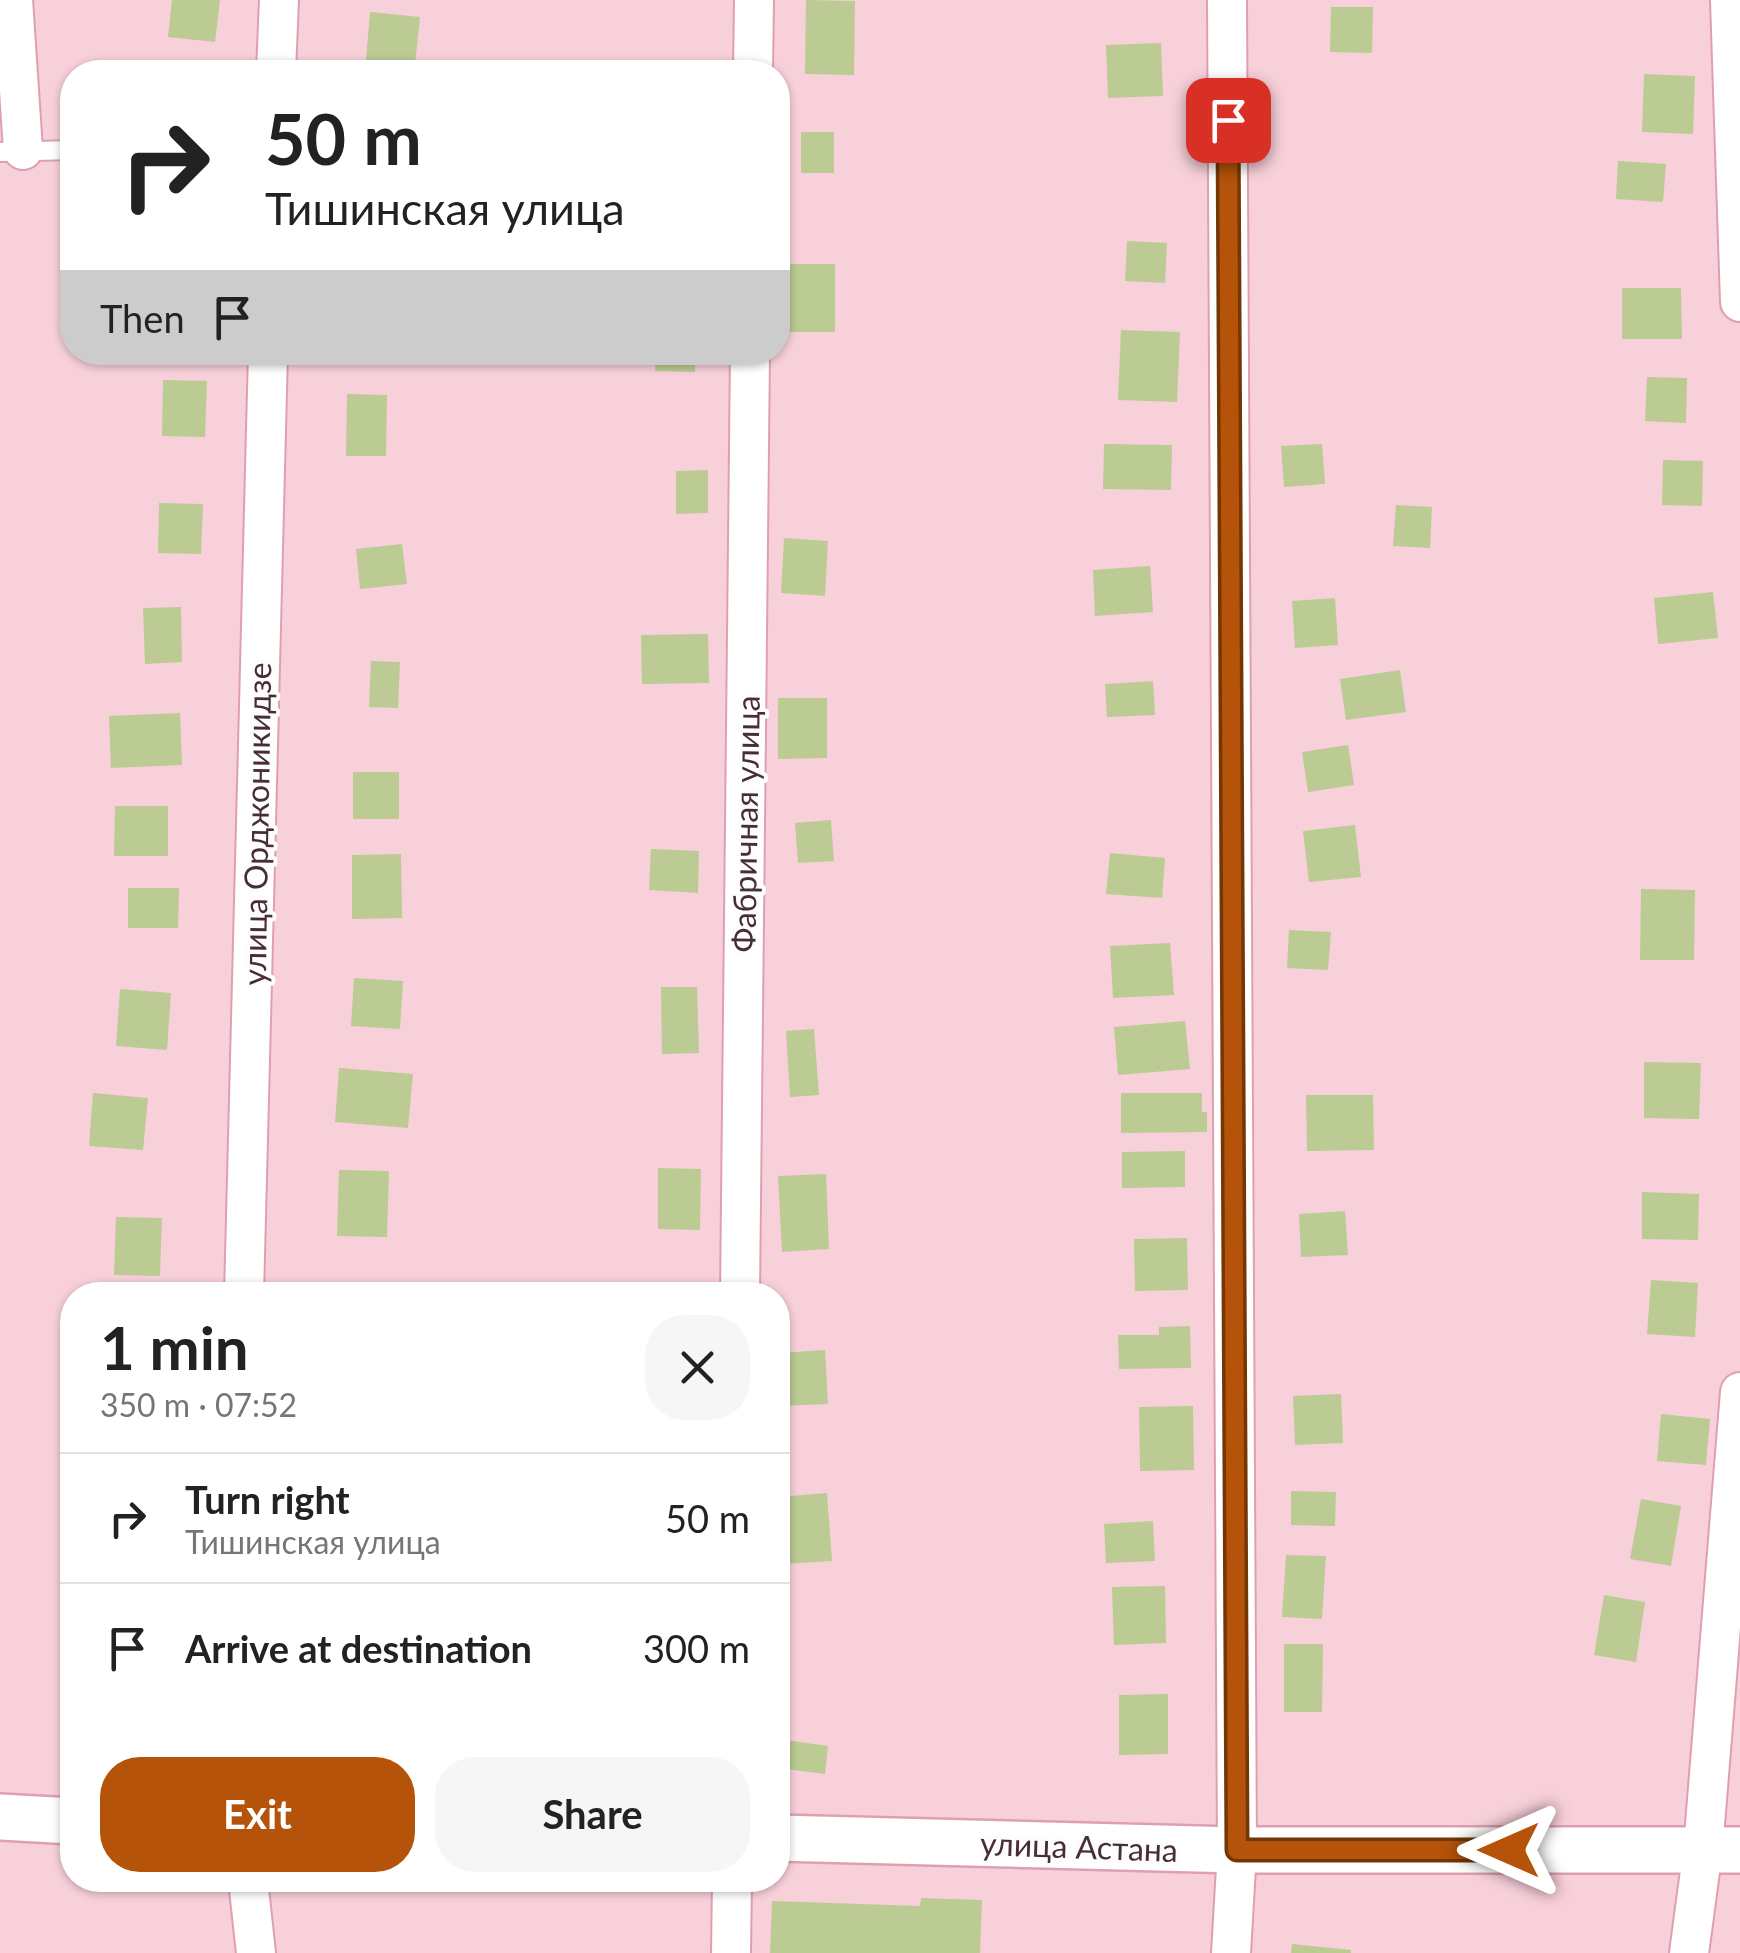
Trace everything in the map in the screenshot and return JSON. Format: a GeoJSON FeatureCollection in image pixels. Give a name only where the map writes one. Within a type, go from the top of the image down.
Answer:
{"type":"FeatureCollection","features":[{"type":"Feature","properties":{"kind":"street"},"geometry":{"type":"LineString","coordinates":[[12,152],[13,0]]}},
{"type":"Feature","properties":{"kind":"street"},"geometry":{"type":"LineString","coordinates":[[276,60],[278,0]]}},
{"type":"Feature","properties":{"kind":"street"},"geometry":{"type":"LineString","coordinates":[[753,60],[754,0]]}},
{"type":"Feature","properties":{"kind":"street"},"geometry":{"type":"LineString","coordinates":[[1228,0],[1237,1850],[1231,1953]]}},
{"type":"Feature","properties":{"kind":"street"},"geometry":{"type":"LineString","coordinates":[[1730,0],[1740,302]]}},
{"type":"Feature","properties":{"kind":"street","name":"улица Орджоникидзе"},"geometry":{"type":"LineString","coordinates":[[244,1282],[268,365]]}},
{"type":"Feature","properties":{"kind":"street","name":"Фабричная улица"},"geometry":{"type":"LineString","coordinates":[[740,1282],[750,365]]}},
{"type":"Feature","properties":{"kind":"street"},"geometry":{"type":"LineString","coordinates":[[1690,1953],[1722,1850],[1740,1392]]}},
{"type":"Feature","properties":{"kind":"street"},"geometry":{"type":"LineString","coordinates":[[0,1817],[60,1820]]}},
{"type":"Feature","properties":{"kind":"street","name":"улица Астана"},"geometry":{"type":"LineString","coordinates":[[790,1838],[1237,1850],[1722,1850]]}},
{"type":"Feature","properties":{"kind":"street"},"geometry":{"type":"LineString","coordinates":[[249,1892],[256,1953]]}},
{"type":"Feature","properties":{"kind":"street"},"geometry":{"type":"LineString","coordinates":[[730,1953],[732,1892]]}},
{"type":"Feature","properties":{"kind":"lane"},"geometry":{"type":"LineString","coordinates":[[12,152],[60,150]]}},
{"type":"Feature","properties":{"kind":"building"},"geometry":{"type":"Polygon","coordinates":[[[172,0],[220,0],[215,42],[168,37],[172,0]]]}},
{"type":"Feature","properties":{"kind":"building"},"geometry":{"type":"Polygon","coordinates":[[[806,0],[855,1],[854,75],[805,74],[806,0]]]}},
{"type":"Feature","properties":{"kind":"building"},"geometry":{"type":"Polygon","coordinates":[[[1331,7],[1373,7],[1372,53],[1330,52],[1331,7]]]}},
{"type":"Feature","properties":{"kind":"building"},"geometry":{"type":"Polygon","coordinates":[[[370,12],[420,17],[416,60],[366,60],[370,12]]]}},
{"type":"Feature","properties":{"kind":"building"},"geometry":{"type":"Polygon","coordinates":[[[1161,43],[1163,96],[1108,98],[1106,45],[1161,43]]]}},
{"type":"Feature","properties":{"kind":"building"},"geometry":{"type":"Polygon","coordinates":[[[1644,74],[1695,76],[1693,134],[1642,132],[1644,74]]]}},
{"type":"Feature","properties":{"kind":"building"},"geometry":{"type":"Polygon","coordinates":[[[801,132],[834,132],[834,173],[801,173],[801,132]]]}},
{"type":"Feature","properties":{"kind":"building"},"geometry":{"type":"Polygon","coordinates":[[[1618,161],[1666,164],[1663,202],[1616,199],[1618,161]]]}},
{"type":"Feature","properties":{"kind":"building"},"geometry":{"type":"Polygon","coordinates":[[[1127,241],[1167,243],[1165,283],[1125,281],[1127,241]]]}},
{"type":"Feature","properties":{"kind":"building"},"geometry":{"type":"Polygon","coordinates":[[[790,264],[835,264],[835,332],[790,332],[790,264]]]}},
{"type":"Feature","properties":{"kind":"building"},"geometry":{"type":"Polygon","coordinates":[[[1622,288],[1681,288],[1682,339],[1622,339],[1622,288]]]}},
{"type":"Feature","properties":{"kind":"building"},"geometry":{"type":"Polygon","coordinates":[[[1121,330],[1180,332],[1177,402],[1118,400],[1121,330]]]}},
{"type":"Feature","properties":{"kind":"building"},"geometry":{"type":"Polygon","coordinates":[[[655,365],[695,365],[695,372],[655,371],[655,365]]]}},
{"type":"Feature","properties":{"kind":"building"},"geometry":{"type":"Polygon","coordinates":[[[1647,377],[1687,378],[1686,423],[1645,421],[1647,377]]]}},
{"type":"Feature","properties":{"kind":"building"},"geometry":{"type":"Polygon","coordinates":[[[163,380],[207,381],[205,437],[162,436],[163,380]]]}},
{"type":"Feature","properties":{"kind":"building"},"geometry":{"type":"Polygon","coordinates":[[[347,394],[387,395],[386,456],[346,456],[347,394]]]}},
{"type":"Feature","properties":{"kind":"building"},"geometry":{"type":"Polygon","coordinates":[[[1104,444],[1172,445],[1171,490],[1103,489],[1104,444]]]}},
{"type":"Feature","properties":{"kind":"building"},"geometry":{"type":"Polygon","coordinates":[[[1322,444],[1325,484],[1284,487],[1281,446],[1322,444]]]}},
{"type":"Feature","properties":{"kind":"building"},"geometry":{"type":"Polygon","coordinates":[[[1663,460],[1703,461],[1702,506],[1662,505],[1663,460]]]}},
{"type":"Feature","properties":{"kind":"building"},"geometry":{"type":"Polygon","coordinates":[[[708,470],[708,513],[676,514],[676,471],[708,470]]]}},
{"type":"Feature","properties":{"kind":"building"},"geometry":{"type":"Polygon","coordinates":[[[159,503],[203,504],[201,554],[158,553],[159,503]]]}},
{"type":"Feature","properties":{"kind":"building"},"geometry":{"type":"Polygon","coordinates":[[[1396,505],[1432,507],[1430,548],[1393,546],[1396,505]]]}},
{"type":"Feature","properties":{"kind":"building"},"geometry":{"type":"Polygon","coordinates":[[[784,538],[828,541],[825,596],[781,593],[784,538]]]}},
{"type":"Feature","properties":{"kind":"building"},"geometry":{"type":"Polygon","coordinates":[[[402,544],[407,584],[360,589],[356,549],[402,544]]]}},
{"type":"Feature","properties":{"kind":"building"},"geometry":{"type":"Polygon","coordinates":[[[1150,566],[1153,612],[1095,616],[1093,570],[1150,566]]]}},
{"type":"Feature","properties":{"kind":"building"},"geometry":{"type":"Polygon","coordinates":[[[1713,592],[1718,638],[1658,644],[1654,598],[1713,592]]]}},
{"type":"Feature","properties":{"kind":"building"},"geometry":{"type":"Polygon","coordinates":[[[1335,598],[1338,645],[1295,648],[1292,601],[1335,598]]]}},
{"type":"Feature","properties":{"kind":"building"},"geometry":{"type":"Polygon","coordinates":[[[181,607],[182,662],[145,664],[143,608],[181,607]]]}},
{"type":"Feature","properties":{"kind":"building"},"geometry":{"type":"Polygon","coordinates":[[[708,634],[709,683],[642,684],[641,635],[708,634]]]}},
{"type":"Feature","properties":{"kind":"building"},"geometry":{"type":"Polygon","coordinates":[[[371,661],[400,662],[398,708],[369,707],[371,661]]]}},
{"type":"Feature","properties":{"kind":"building"},"geometry":{"type":"Polygon","coordinates":[[[1400,670],[1406,712],[1346,720],[1340,679],[1400,670]]]}},
{"type":"Feature","properties":{"kind":"building"},"geometry":{"type":"Polygon","coordinates":[[[1153,681],[1155,715],[1107,717],[1105,684],[1153,681]]]}},
{"type":"Feature","properties":{"kind":"building"},"geometry":{"type":"Polygon","coordinates":[[[778,698],[827,698],[827,758],[778,759],[778,698]]]}},
{"type":"Feature","properties":{"kind":"building"},"geometry":{"type":"Polygon","coordinates":[[[180,713],[182,765],[111,768],[109,716],[180,713]]]}},
{"type":"Feature","properties":{"kind":"building"},"geometry":{"type":"Polygon","coordinates":[[[1348,745],[1354,785],[1308,792],[1302,752],[1348,745]]]}},
{"type":"Feature","properties":{"kind":"building"},"geometry":{"type":"Polygon","coordinates":[[[353,772],[399,772],[399,819],[353,819],[353,772]]]}},
{"type":"Feature","properties":{"kind":"building"},"geometry":{"type":"Polygon","coordinates":[[[115,806],[168,806],[168,856],[114,856],[115,806]]]}},
{"type":"Feature","properties":{"kind":"building"},"geometry":{"type":"Polygon","coordinates":[[[831,820],[834,861],[798,863],[795,823],[831,820]]]}},
{"type":"Feature","properties":{"kind":"building"},"geometry":{"type":"Polygon","coordinates":[[[1355,825],[1361,877],[1309,882],[1303,831],[1355,825]]]}},
{"type":"Feature","properties":{"kind":"building"},"geometry":{"type":"Polygon","coordinates":[[[651,849],[699,851],[698,893],[649,890],[651,849]]]}},
{"type":"Feature","properties":{"kind":"building"},"geometry":{"type":"Polygon","coordinates":[[[1110,853],[1165,858],[1162,898],[1106,894],[1110,853]]]}},
{"type":"Feature","properties":{"kind":"building"},"geometry":{"type":"Polygon","coordinates":[[[401,854],[402,918],[352,919],[352,855],[401,854]]]}},
{"type":"Feature","properties":{"kind":"building"},"geometry":{"type":"Polygon","coordinates":[[[128,888],[179,888],[178,928],[128,928],[128,888]]]}},
{"type":"Feature","properties":{"kind":"building"},"geometry":{"type":"Polygon","coordinates":[[[1641,889],[1695,890],[1694,960],[1640,960],[1641,889]]]}},
{"type":"Feature","properties":{"kind":"building"},"geometry":{"type":"Polygon","coordinates":[[[1289,930],[1331,932],[1328,970],[1287,968],[1289,930]]]}},
{"type":"Feature","properties":{"kind":"building"},"geometry":{"type":"Polygon","coordinates":[[[1170,943],[1174,995],[1113,998],[1110,946],[1170,943]]]}},
{"type":"Feature","properties":{"kind":"building"},"geometry":{"type":"Polygon","coordinates":[[[354,978],[403,981],[400,1029],[351,1026],[354,978]]]}},
{"type":"Feature","properties":{"kind":"building"},"geometry":{"type":"Polygon","coordinates":[[[661,987],[697,987],[699,1053],[662,1054],[661,987]]]}},
{"type":"Feature","properties":{"kind":"building"},"geometry":{"type":"Polygon","coordinates":[[[120,989],[171,993],[167,1050],[116,1046],[120,989]]]}},
{"type":"Feature","properties":{"kind":"building"},"geometry":{"type":"Polygon","coordinates":[[[1185,1021],[1190,1069],[1118,1075],[1114,1027],[1185,1021]]]}},
{"type":"Feature","properties":{"kind":"building"},"geometry":{"type":"Polygon","coordinates":[[[814,1029],[819,1095],[790,1097],[786,1031],[814,1029]]]}},
{"type":"Feature","properties":{"kind":"building"},"geometry":{"type":"Polygon","coordinates":[[[1644,1062],[1701,1063],[1699,1119],[1644,1118],[1644,1062]]]}},
{"type":"Feature","properties":{"kind":"building"},"geometry":{"type":"Polygon","coordinates":[[[339,1068],[413,1074],[408,1128],[335,1122],[339,1068]]]}},
{"type":"Feature","properties":{"kind":"building"},"geometry":{"type":"Polygon","coordinates":[[[93,1093],[148,1098],[143,1150],[89,1146],[93,1093]]]}},
{"type":"Feature","properties":{"kind":"building"},"geometry":{"type":"Polygon","coordinates":[[[1121,1093],[1202,1093],[1207,1132],[1121,1133],[1121,1093]]]}},
{"type":"Feature","properties":{"kind":"building"},"geometry":{"type":"Polygon","coordinates":[[[1306,1095],[1373,1095],[1374,1150],[1307,1151],[1306,1095]]]}},
{"type":"Feature","properties":{"kind":"building"},"geometry":{"type":"Polygon","coordinates":[[[1185,1151],[1185,1187],[1122,1188],[1122,1152],[1185,1151]]]}},
{"type":"Feature","properties":{"kind":"building"},"geometry":{"type":"Polygon","coordinates":[[[658,1168],[701,1169],[700,1230],[658,1229],[658,1168]]]}},
{"type":"Feature","properties":{"kind":"building"},"geometry":{"type":"Polygon","coordinates":[[[339,1170],[389,1171],[387,1237],[337,1236],[339,1170]]]}},
{"type":"Feature","properties":{"kind":"building"},"geometry":{"type":"Polygon","coordinates":[[[826,1174],[829,1249],[782,1252],[778,1176],[826,1174]]]}},
{"type":"Feature","properties":{"kind":"building"},"geometry":{"type":"Polygon","coordinates":[[[1642,1192],[1699,1194],[1698,1240],[1642,1239],[1642,1192]]]}},
{"type":"Feature","properties":{"kind":"building"},"geometry":{"type":"Polygon","coordinates":[[[1345,1211],[1348,1255],[1301,1257],[1299,1214],[1345,1211]]]}},
{"type":"Feature","properties":{"kind":"building"},"geometry":{"type":"Polygon","coordinates":[[[116,1217],[162,1218],[160,1276],[114,1275],[116,1217]]]}},
{"type":"Feature","properties":{"kind":"building"},"geometry":{"type":"Polygon","coordinates":[[[1187,1238],[1188,1290],[1135,1291],[1134,1239],[1187,1238]]]}},
{"type":"Feature","properties":{"kind":"building"},"geometry":{"type":"Polygon","coordinates":[[[1651,1280],[1698,1283],[1695,1337],[1647,1334],[1651,1280]]]}},
{"type":"Feature","properties":{"kind":"building"},"geometry":{"type":"Polygon","coordinates":[[[1190,1326],[1191,1368],[1119,1369],[1118,1335],[1159,1335],[1159,1327],[1190,1326]]]}},
{"type":"Feature","properties":{"kind":"building"},"geometry":{"type":"Polygon","coordinates":[[[825,1350],[828,1404],[790,1406],[790,1352],[825,1350]]]}},
{"type":"Feature","properties":{"kind":"building"},"geometry":{"type":"Polygon","coordinates":[[[1341,1394],[1343,1443],[1295,1445],[1293,1396],[1341,1394]]]}},
{"type":"Feature","properties":{"kind":"building"},"geometry":{"type":"Polygon","coordinates":[[[1193,1406],[1194,1470],[1140,1471],[1139,1407],[1193,1406]]]}},
{"type":"Feature","properties":{"kind":"building"},"geometry":{"type":"Polygon","coordinates":[[[1661,1414],[1710,1419],[1706,1465],[1657,1461],[1661,1414]]]}},
{"type":"Feature","properties":{"kind":"building"},"geometry":{"type":"Polygon","coordinates":[[[1291,1491],[1336,1492],[1335,1526],[1291,1525],[1291,1491]]]}},
{"type":"Feature","properties":{"kind":"building"},"geometry":{"type":"Polygon","coordinates":[[[827,1493],[832,1561],[790,1564],[790,1496],[827,1493]]]}},
{"type":"Feature","properties":{"kind":"building"},"geometry":{"type":"Polygon","coordinates":[[[1641,1499],[1681,1506],[1671,1566],[1630,1559],[1641,1499]]]}},
{"type":"Feature","properties":{"kind":"building"},"geometry":{"type":"Polygon","coordinates":[[[1153,1521],[1155,1561],[1106,1563],[1104,1524],[1153,1521]]]}},
{"type":"Feature","properties":{"kind":"building"},"geometry":{"type":"Polygon","coordinates":[[[1286,1555],[1326,1556],[1322,1619],[1282,1617],[1286,1555]]]}},
{"type":"Feature","properties":{"kind":"building"},"geometry":{"type":"Polygon","coordinates":[[[1165,1586],[1166,1643],[1114,1645],[1112,1587],[1165,1586]]]}},
{"type":"Feature","properties":{"kind":"building"},"geometry":{"type":"Polygon","coordinates":[[[1604,1595],[1645,1602],[1636,1662],[1594,1655],[1604,1595]]]}},
{"type":"Feature","properties":{"kind":"building"},"geometry":{"type":"Polygon","coordinates":[[[1284,1644],[1323,1644],[1322,1712],[1284,1712],[1284,1644]]]}},
{"type":"Feature","properties":{"kind":"building"},"geometry":{"type":"Polygon","coordinates":[[[1168,1694],[1168,1754],[1119,1755],[1119,1695],[1168,1694]]]}},
{"type":"Feature","properties":{"kind":"building"},"geometry":{"type":"Polygon","coordinates":[[[790,1741],[828,1746],[825,1774],[790,1770],[790,1741]]]}},
{"type":"Feature","properties":{"kind":"building"},"geometry":{"type":"Polygon","coordinates":[[[921,1898],[982,1900],[980,1953],[770,1953],[772,1901],[920,1906],[921,1898]]]}},
{"type":"Feature","properties":{"kind":"building"},"geometry":{"type":"Polygon","coordinates":[[[1292,1944],[1351,1950],[1351,1953],[1291,1953],[1292,1944]]]}},
{"type":"Feature","properties":{"kind":"route"},"geometry":{"type":"LineString","coordinates":[[1228,120],[1237,1850],[1509,1850]]}}]}
